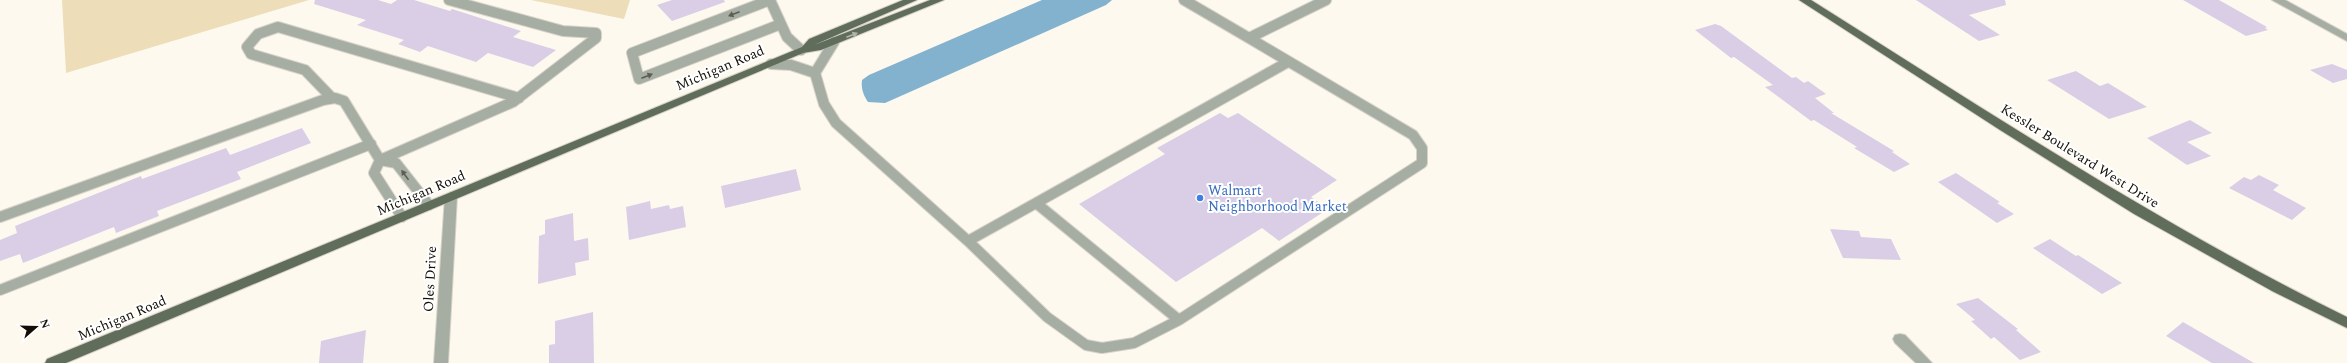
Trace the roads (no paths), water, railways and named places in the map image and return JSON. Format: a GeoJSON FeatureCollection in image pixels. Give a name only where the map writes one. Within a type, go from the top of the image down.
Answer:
{"type":"FeatureCollection","features":[{"type":"Feature","properties":{"kind":"main road","name":"Michigan Road"},"geometry":{"type":"LineString","coordinates":[[52,363],[771,64],[801,50],[813,41],[912,0]]}},
{"type":"Feature","properties":{"kind":"main road","name":"Michigan Road"},"geometry":{"type":"LineString","coordinates":[[801,50],[817,48],[834,42],[939,0]]}},
{"type":"Feature","properties":{"kind":"main road","name":"Kessler Boulevard West Drive"},"geometry":{"type":"LineString","coordinates":[[1804,0],[2104,190],[2181,236],[2347,323]]}},
{"type":"Feature","properties":{"kind":"street"},"geometry":{"type":"LineString","coordinates":[[2277,0],[2347,38]]}},
{"type":"Feature","properties":{"kind":"street","name":"Oles Drive"},"geometry":{"type":"LineString","coordinates":[[441,363],[451,196]]}},
{"type":"Feature","properties":{"kind":"street"},"geometry":{"type":"LineString","coordinates":[[1900,339],[1926,363]]}},
{"type":"Feature","properties":{"kind":"lane"},"geometry":{"type":"LineString","coordinates":[[402,217],[374,173],[380,160],[481,117],[518,98],[596,38],[596,33],[563,31],[449,0]]}},
{"type":"Feature","properties":{"kind":"lane"},"geometry":{"type":"LineString","coordinates":[[781,24],[639,79],[632,53],[770,0],[787,37],[801,50]]}},
{"type":"Feature","properties":{"kind":"lane"},"geometry":{"type":"LineString","coordinates":[[834,42],[815,73],[824,104],[836,122],[968,241],[1047,317],[1086,344],[1102,348],[1117,347],[1134,343],[1179,320],[1422,163],[1425,153],[1422,144],[1413,135],[1184,0]]}},
{"type":"Feature","properties":{"kind":"lane"},"geometry":{"type":"LineString","coordinates":[[1249,38],[1326,0]]}},
{"type":"Feature","properties":{"kind":"lane"},"geometry":{"type":"LineString","coordinates":[[380,160],[344,101],[332,98],[305,70],[251,54],[247,47],[258,34],[278,27],[518,98]]}},
{"type":"Feature","properties":{"kind":"lane"},"geometry":{"type":"LineString","coordinates":[[968,241],[1288,62]]}},
{"type":"Feature","properties":{"kind":"lane"},"geometry":{"type":"LineString","coordinates":[[771,64],[791,65],[815,73]]}},
{"type":"Feature","properties":{"kind":"lane"},"geometry":{"type":"LineString","coordinates":[[0,217],[332,98]]}},
{"type":"Feature","properties":{"kind":"lane"},"geometry":{"type":"LineString","coordinates":[[0,290],[371,144]]}},
{"type":"Feature","properties":{"kind":"lane"},"geometry":{"type":"LineString","coordinates":[[380,160],[396,163],[429,206]]}},
{"type":"Feature","properties":{"kind":"lane"},"geometry":{"type":"LineString","coordinates":[[1036,203],[1179,320]]}},
{"type":"Feature","properties":{"kind":"water"},"geometry":{"type":"Polygon","coordinates":[[[1042,0],[1112,0],[1106,5],[885,103],[868,102],[866,99],[862,89],[862,80],[869,75],[1042,0]]]}},
{"type":"Feature","properties":{"kind":"place","name":"Walmart Neighborhood Market"},"geometry":{"type":"Point","coordinates":[1200,198]}}]}
